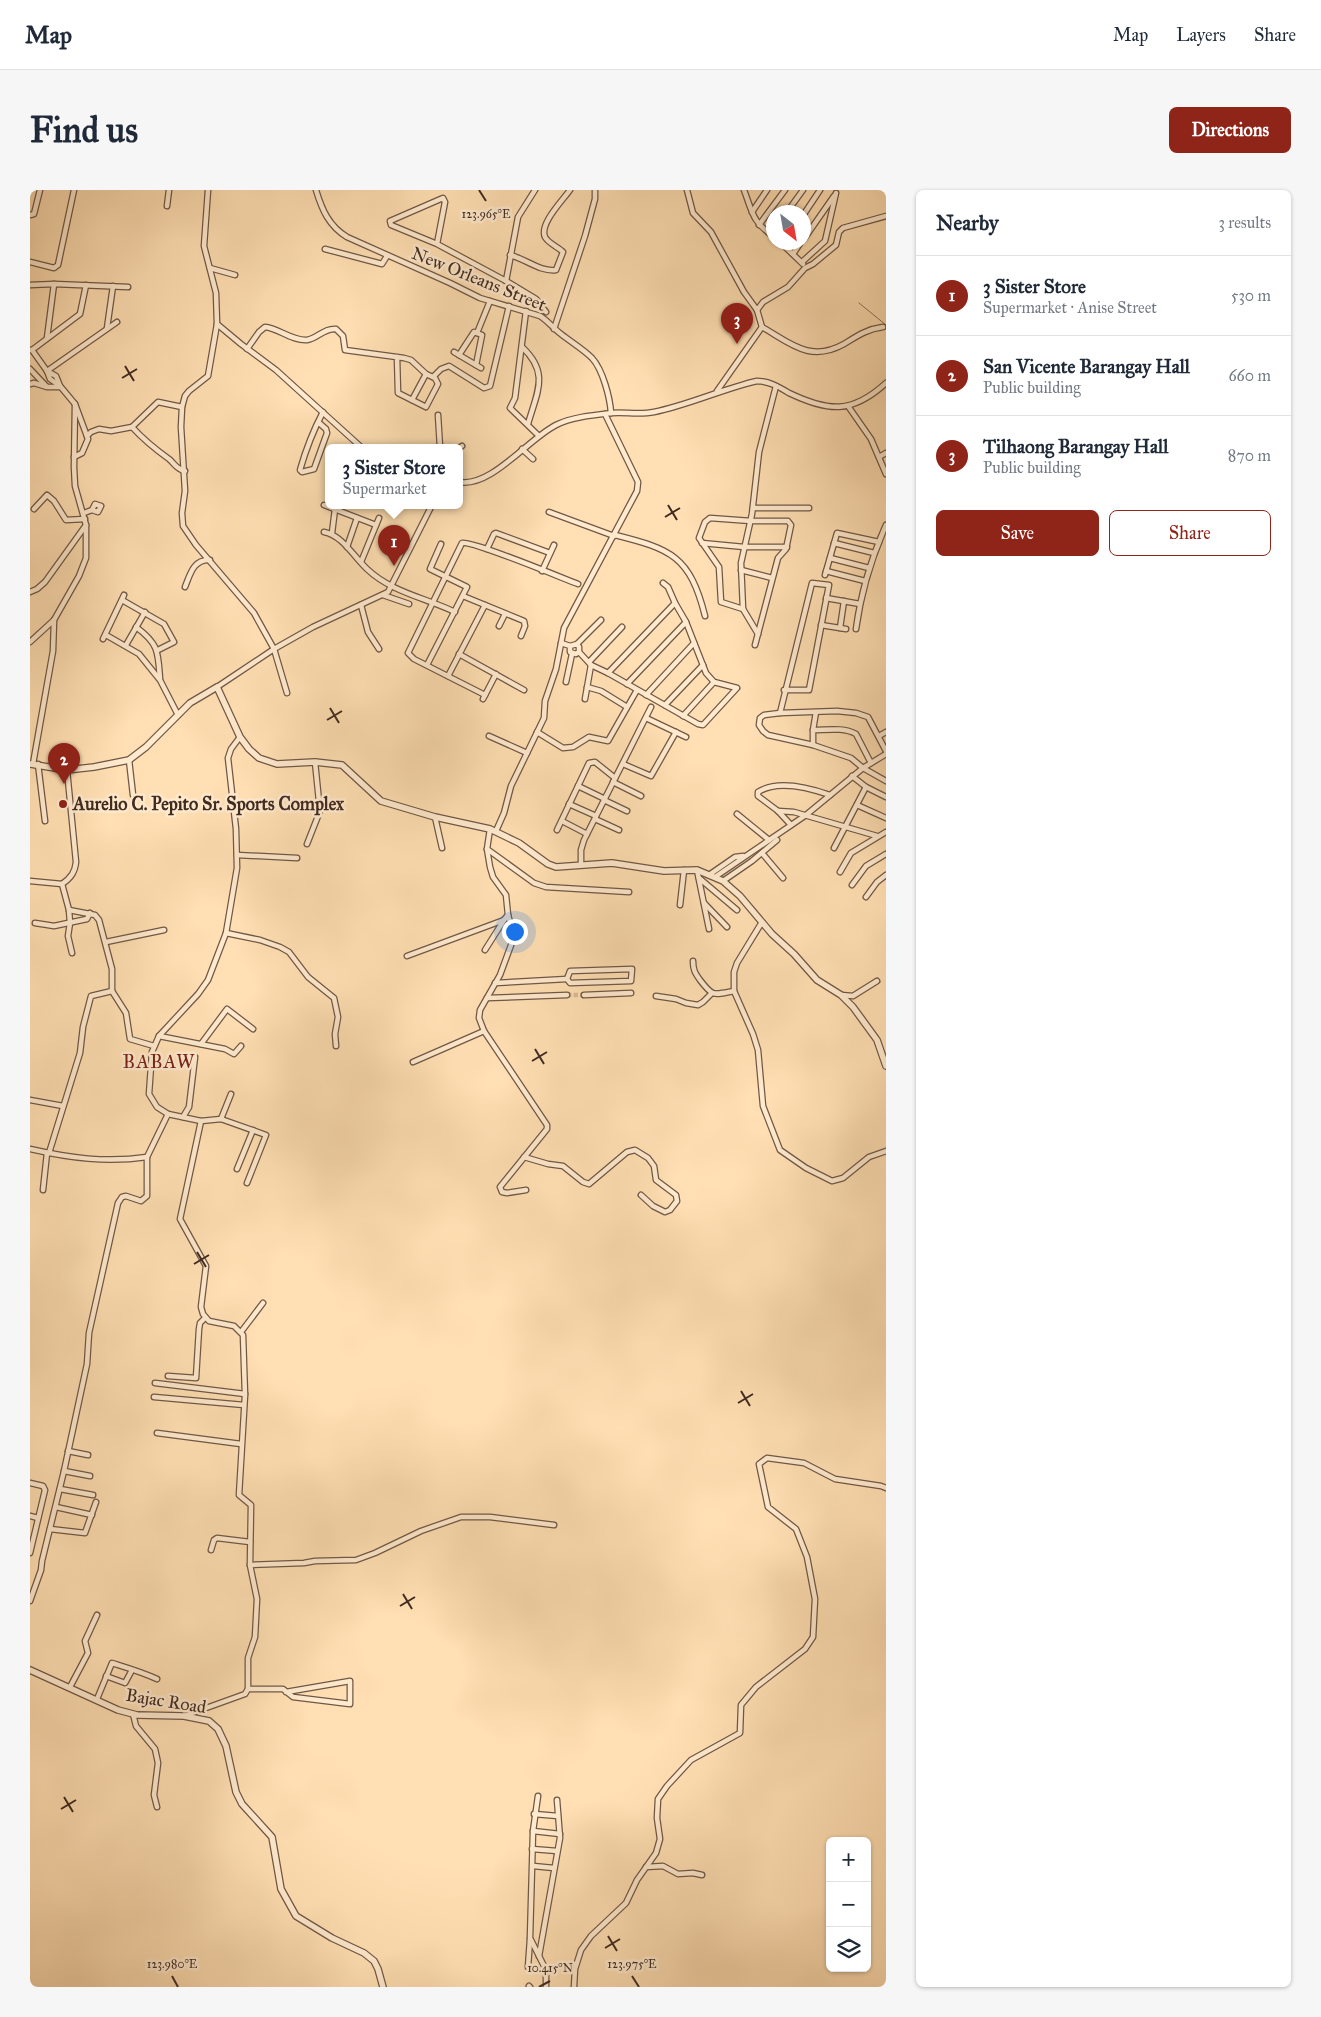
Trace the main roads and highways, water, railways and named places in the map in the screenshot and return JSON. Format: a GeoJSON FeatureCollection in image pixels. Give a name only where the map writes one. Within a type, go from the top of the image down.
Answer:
{"type":"FeatureCollection","features":[{"type":"Feature","properties":{"kind":"waterway"},"geometry":{"type":"LineString","coordinates":[[859,303],[886,325]]}},
{"type":"Feature","properties":{"kind":"tunnel"},"geometry":{"type":"LineString","coordinates":[[567,995],[584,995]]}},
{"type":"Feature","properties":{"kind":"place","name":"Tilhaong Barangay Hall"},"geometry":{"type":"Point","coordinates":[737,344]}},
{"type":"Feature","properties":{"kind":"place","name":"3 Sister Store"},"geometry":{"type":"Point","coordinates":[394,566]}},
{"type":"Feature","properties":{"kind":"place","name":"San Vicente Barangay Hall"},"geometry":{"type":"Point","coordinates":[64,784]}},
{"type":"Feature","properties":{"kind":"place","name":"Aurelio C. Pepito Sr. Sports Complex"},"geometry":{"type":"Point","coordinates":[63,804]}},
{"type":"Feature","properties":{"kind":"district","name":"BABAW"},"geometry":{"type":"Point","coordinates":[159,1061]}}]}
